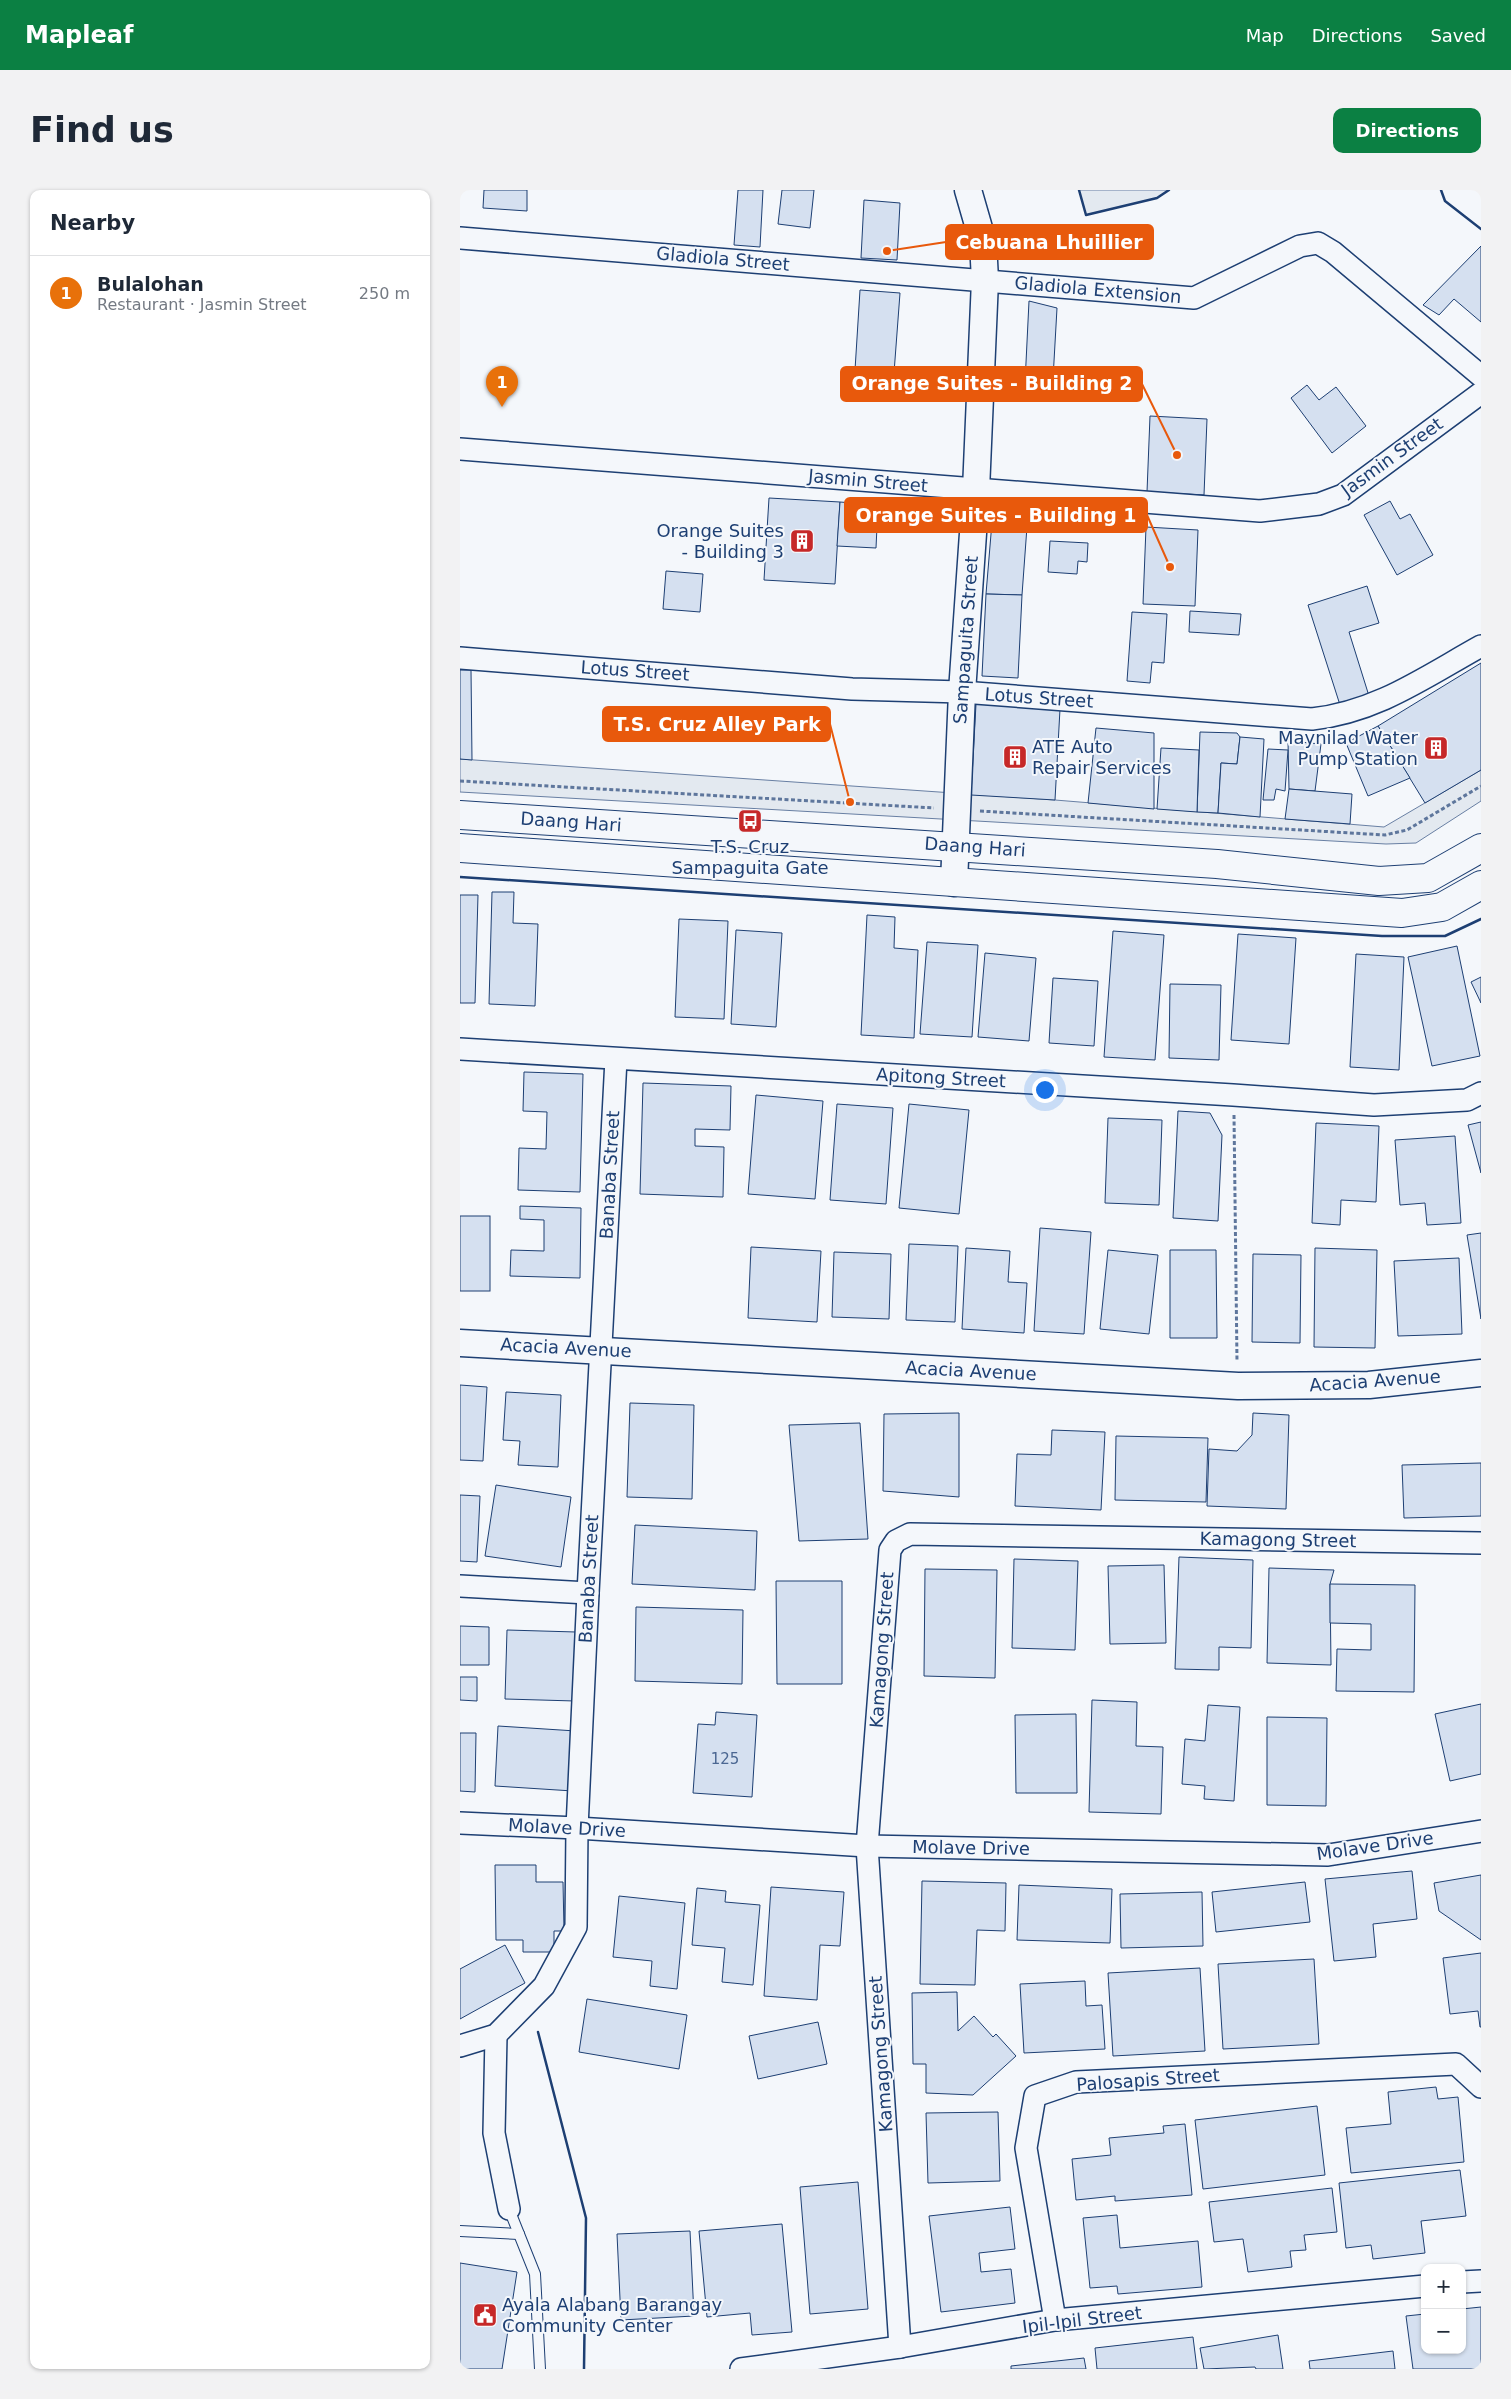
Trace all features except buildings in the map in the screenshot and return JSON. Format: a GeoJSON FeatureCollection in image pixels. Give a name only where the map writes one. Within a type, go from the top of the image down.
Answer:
{"type":"FeatureCollection","features":[{"type":"Feature","properties":{"kind":"main road","name":"Daang Hari"},"geometry":{"type":"LineString","coordinates":[[460,815],[1218,864],[1378,881],[1428,878],[1481,848]]}},
{"type":"Feature","properties":{"kind":"main road","name":"Daang Hari"},"geometry":{"type":"LineString","coordinates":[[460,848],[1402,913],[1442,907],[1481,885]]}},
{"type":"Feature","properties":{"kind":"street","name":"Sampaguita Street"},"geometry":{"type":"LineString","coordinates":[[954,883],[962,692],[976,490],[985,280],[983,242],[968,190]]}},
{"type":"Feature","properties":{"kind":"street","name":"Gladiola Street"},"geometry":{"type":"LineString","coordinates":[[460,238],[985,280]]}},
{"type":"Feature","properties":{"kind":"street","name":"Gladiola Extension"},"geometry":{"type":"LineString","coordinates":[[985,280],[1194,298],[1300,246],[1318,243],[1333,252],[1481,376]]}},
{"type":"Feature","properties":{"kind":"street","name":"Jasmin Street"},"geometry":{"type":"LineString","coordinates":[[460,449],[1260,511],[1319,504],[1342,495],[1481,393]]}},
{"type":"Feature","properties":{"kind":"street","name":"Lotus Street"},"geometry":{"type":"LineString","coordinates":[[460,658],[852,689],[962,692],[1312,719],[1359,710],[1386,699],[1481,646]]}},
{"type":"Feature","properties":{"kind":"street","name":"Apitong Street"},"geometry":{"type":"LineString","coordinates":[[460,1049],[1374,1105],[1467,1100],[1481,1093]]}},
{"type":"Feature","properties":{"kind":"street","name":"Banaba Street"},"geometry":{"type":"LineString","coordinates":[[460,2046],[496,2035],[544,1986],[576,1927],[577,1828],[616,1059]]}},
{"type":"Feature","properties":{"kind":"street","name":"Acacia Avenue"},"geometry":{"type":"LineString","coordinates":[[460,1343],[600,1349],[1238,1386],[1369,1385],[1481,1373]]}},
{"type":"Feature","properties":{"kind":"street","name":"Kamagong Street"},"geometry":{"type":"LineString","coordinates":[[900,2347],[867,1846],[890,1550],[896,1541],[910,1534],[1481,1543]]}},
{"type":"Feature","properties":{"kind":"street"},"geometry":{"type":"LineString","coordinates":[[460,1586],[588,1593]]}},
{"type":"Feature","properties":{"kind":"street","name":"Molave Drive"},"geometry":{"type":"LineString","coordinates":[[460,1823],[577,1828],[867,1846],[1328,1855],[1481,1831]]}},
{"type":"Feature","properties":{"kind":"street"},"geometry":{"type":"LineString","coordinates":[[496,2035],[494,2133],[509,2209]]}},
{"type":"Feature","properties":{"kind":"street","name":"Palosapis Street"},"geometry":{"type":"LineString","coordinates":[[1055,2320],[1026,2148],[1035,2096],[1076,2082],[1456,2064],[1481,2087]]}},
{"type":"Feature","properties":{"kind":"street"},"geometry":{"type":"LineString","coordinates":[[1466,2282],[1481,2281]]}},
{"type":"Feature","properties":{"kind":"street","name":"Ipil-Ipil Street"},"geometry":{"type":"LineString","coordinates":[[741,2369],[900,2347],[1055,2320],[1421,2286]]}},
{"type":"Feature","properties":{"kind":"lane"},"geometry":{"type":"LineString","coordinates":[[509,2209],[535,2274],[540,2369]]}},
{"type":"Feature","properties":{"kind":"lane"},"geometry":{"type":"LineString","coordinates":[[460,2231],[519,2234]]}},
{"type":"Feature","properties":{"kind":"path"},"geometry":{"type":"LineString","coordinates":[[1233,1095],[1238,1386]]}},
{"type":"Feature","properties":{"kind":"shaded area"},"geometry":{"type":"Polygon","coordinates":[[[1079,190],[1169,190],[1157,198],[1086,215],[1079,190]]]}},
{"type":"Feature","properties":{"kind":"shaded area"},"geometry":{"type":"Polygon","coordinates":[[[460,759],[1055,800],[1384,827],[1481,770],[1481,801],[1416,843],[1386,844],[460,792],[460,759]]]}},
{"type":"Feature","properties":{"kind":"wall"},"geometry":{"type":"LineString","coordinates":[[1079,190],[1086,215],[1157,198],[1169,190]]}},
{"type":"Feature","properties":{"kind":"wall"},"geometry":{"type":"LineString","coordinates":[[1441,190],[1445,201],[1481,229]]}},
{"type":"Feature","properties":{"kind":"wall"},"geometry":{"type":"LineString","coordinates":[[460,877],[1382,936],[1445,936],[1481,919]]}},
{"type":"Feature","properties":{"kind":"wall"},"geometry":{"type":"LineString","coordinates":[[538,2032],[586,2218],[584,2369]]}},
{"type":"Feature","properties":{"kind":"place","name":"Cebuana Lhuillier"},"geometry":{"type":"Point","coordinates":[887,251]}},
{"type":"Feature","properties":{"kind":"place","name":"Bulalohan"},"geometry":{"type":"Point","coordinates":[502,407]}},
{"type":"Feature","properties":{"kind":"place","name":"Orange Suites - Building 2"},"geometry":{"type":"Point","coordinates":[1177,455]}},
{"type":"Feature","properties":{"kind":"place","name":"Orange Suites - Building 3"},"geometry":{"type":"Point","coordinates":[802,541]}},
{"type":"Feature","properties":{"kind":"place","name":"Orange Suites - Building 1"},"geometry":{"type":"Point","coordinates":[1170,567]}},
{"type":"Feature","properties":{"kind":"place","name":"Maynilad Water Pump Station"},"geometry":{"type":"Point","coordinates":[1436,748]}},
{"type":"Feature","properties":{"kind":"place","name":"ATE Auto Repair Services"},"geometry":{"type":"Point","coordinates":[1015,757]}},
{"type":"Feature","properties":{"kind":"place","name":"T.S. Cruz Alley Park"},"geometry":{"type":"Point","coordinates":[850,802]}},
{"type":"Feature","properties":{"kind":"place","name":"T.S. Cruz Sampaguita Gate"},"geometry":{"type":"Point","coordinates":[750,821]}},
{"type":"Feature","properties":{"kind":"place","name":"Ayala Alabang Barangay Community Center"},"geometry":{"type":"Point","coordinates":[485,2315]}}]}
